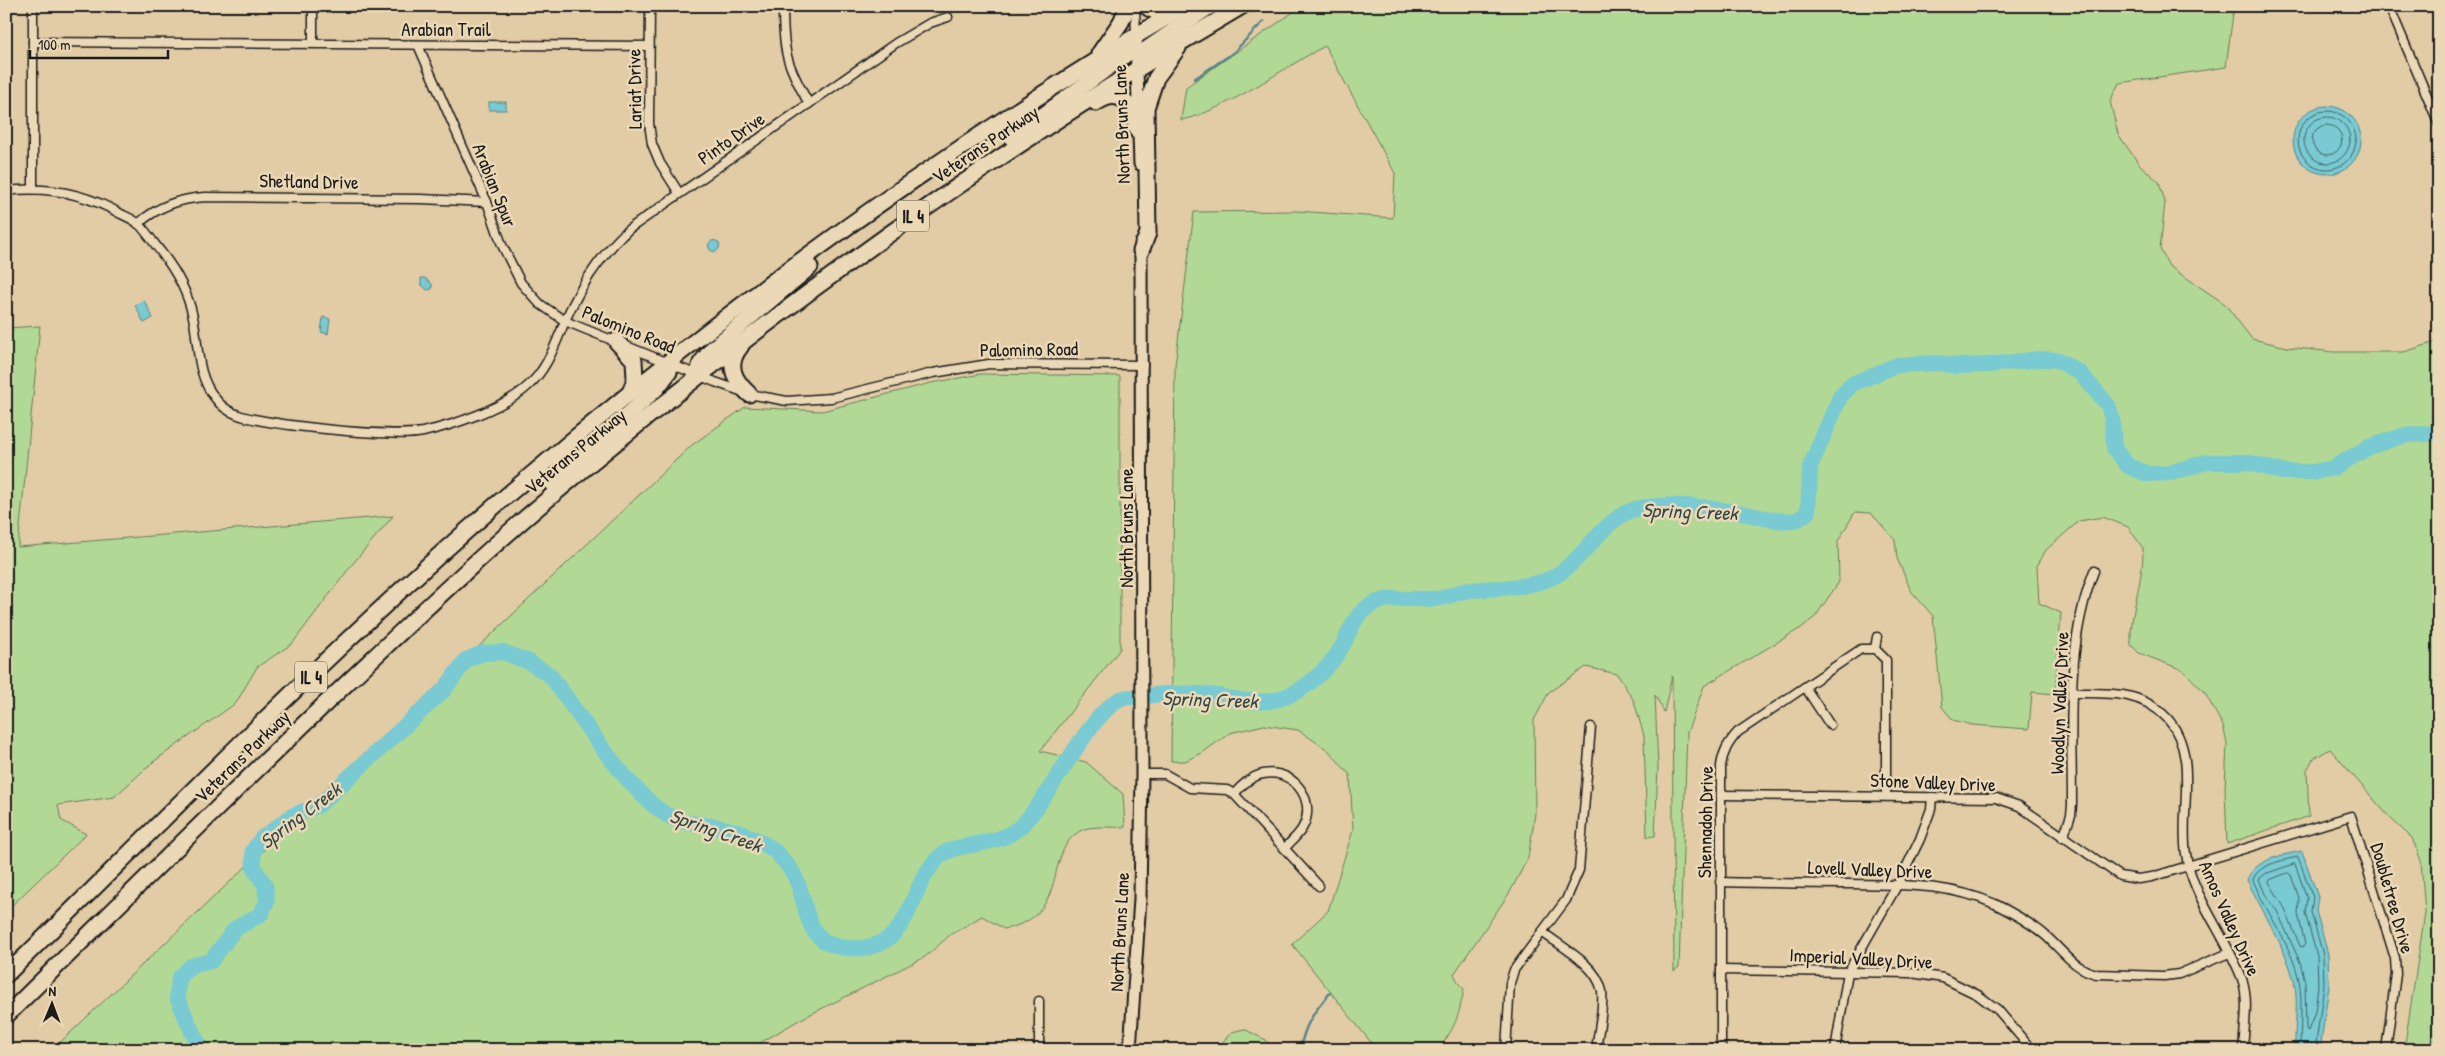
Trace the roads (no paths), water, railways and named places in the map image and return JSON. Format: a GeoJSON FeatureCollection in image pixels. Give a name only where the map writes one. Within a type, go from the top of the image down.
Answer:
{"type":"FeatureCollection","features":[{"type":"Feature","properties":{"kind":"highway"},"geometry":{"type":"LineString","coordinates":[[1094,61],[1122,22],[1128,6]]}},
{"type":"Feature","properties":{"kind":"highway"},"geometry":{"type":"LineString","coordinates":[[1146,6],[1156,12],[1163,12],[1171,6]]}},
{"type":"Feature","properties":{"kind":"highway","name":"Veterans Parkway"},"geometry":{"type":"LineString","coordinates":[[6,975],[326,662],[437,558],[630,393],[776,280],[887,200],[1094,61],[1186,6]]}},
{"type":"Feature","properties":{"kind":"highway"},"geometry":{"type":"LineString","coordinates":[[1137,68],[1147,49],[1210,6]]}},
{"type":"Feature","properties":{"kind":"highway","name":"Veterans Parkway"},"geometry":{"type":"LineString","coordinates":[[6,1016],[278,748],[504,537],[698,375],[843,266],[974,174],[1137,68],[1242,6]]}},
{"type":"Feature","properties":{"kind":"highway"},"geometry":{"type":"LineString","coordinates":[[954,188],[986,158],[1128,54],[1136,36]]}},
{"type":"Feature","properties":{"kind":"highway"},"geometry":{"type":"LineString","coordinates":[[1141,251],[1148,233],[1146,108],[1148,97],[1159,72],[1186,39]]}},
{"type":"Feature","properties":{"kind":"highway"},"geometry":{"type":"LineString","coordinates":[[974,174],[1019,153],[1101,100],[1112,96],[1122,98],[1127,102],[1138,132]]}},
{"type":"Feature","properties":{"kind":"highway"},"geometry":{"type":"LineString","coordinates":[[698,375],[701,363],[712,349],[838,245],[887,200]]}},
{"type":"Feature","properties":{"kind":"highway"},"geometry":{"type":"LineString","coordinates":[[748,394],[735,380],[732,368],[736,352],[751,335]]}},
{"type":"Feature","properties":{"kind":"highway"},"geometry":{"type":"LineString","coordinates":[[616,342],[634,360],[635,379],[630,393]]}},
{"type":"Feature","properties":{"kind":"highway"},"geometry":{"type":"LineString","coordinates":[[504,537],[545,491],[656,388],[669,372],[669,362]]}},
{"type":"Feature","properties":{"kind":"main road","name":"North Bruns Lane"},"geometry":{"type":"LineString","coordinates":[[1130,1050],[1140,899],[1143,659],[1143,365],[1136,36]]}},
{"type":"Feature","properties":{"kind":"street"},"geometry":{"type":"LineString","coordinates":[[33,6],[33,188]]}},
{"type":"Feature","properties":{"kind":"street"},"geometry":{"type":"LineString","coordinates":[[313,6],[313,43]]}},
{"type":"Feature","properties":{"kind":"street","name":"Lariat Drive"},"geometry":{"type":"LineString","coordinates":[[650,6],[649,124],[652,144],[660,163],[679,193]]}},
{"type":"Feature","properties":{"kind":"street"},"geometry":{"type":"LineString","coordinates":[[783,6],[784,53],[791,72],[809,104]]}},
{"type":"Feature","properties":{"kind":"street","name":"North Bruns Lane"},"geometry":{"type":"LineString","coordinates":[[1135,6],[1136,36]]}},
{"type":"Feature","properties":{"kind":"street"},"geometry":{"type":"LineString","coordinates":[[2389,6],[2439,124]]}},
{"type":"Feature","properties":{"kind":"street","name":"Pinto Drive"},"geometry":{"type":"LineString","coordinates":[[565,321],[572,305],[613,243],[629,228],[915,31],[948,17]]}},
{"type":"Feature","properties":{"kind":"street","name":"Arabian Trail"},"geometry":{"type":"LineString","coordinates":[[33,42],[649,46]]}},
{"type":"Feature","properties":{"kind":"street","name":"Arabian Spur"},"geometry":{"type":"LineString","coordinates":[[418,45],[487,202],[502,245],[521,283],[540,304],[565,321]]}},
{"type":"Feature","properties":{"kind":"street","name":"Palomino Road"},"geometry":{"type":"LineString","coordinates":[[6,191],[33,188],[74,194],[104,204],[138,224],[174,269],[189,301],[205,383],[224,407],[247,418],[290,424],[402,434],[421,432],[448,424],[512,398],[528,386],[548,360],[565,321],[748,394],[778,400],[810,401],[853,394],[933,373],[990,364],[1143,365]]}},
{"type":"Feature","properties":{"kind":"street","name":"Shetland Drive"},"geometry":{"type":"LineString","coordinates":[[138,224],[150,214],[168,204],[185,198],[421,199],[487,202]]}},
{"type":"Feature","properties":{"kind":"street","name":"Woodlyn Valley Drive"},"geometry":{"type":"LineString","coordinates":[[2063,838],[2072,805],[2073,655],[2078,622],[2094,571]]}},
{"type":"Feature","properties":{"kind":"street"},"geometry":{"type":"LineString","coordinates":[[1877,637],[1875,649],[1886,660],[1886,796]]}},
{"type":"Feature","properties":{"kind":"street","name":"Shennadoh Drive"},"geometry":{"type":"LineString","coordinates":[[1721,1050],[1720,882],[1723,756],[1729,742],[1738,732],[1861,649],[1875,649]]}},
{"type":"Feature","properties":{"kind":"street"},"geometry":{"type":"LineString","coordinates":[[1806,687],[1830,725]]}},
{"type":"Feature","properties":{"kind":"street","name":"Amos Valley Drive"},"geometry":{"type":"LineString","coordinates":[[2072,693],[2131,696],[2148,703],[2164,715],[2177,733],[2185,756],[2185,854],[2189,867],[2239,972],[2245,991],[2243,1050]]}},
{"type":"Feature","properties":{"kind":"street"},"geometry":{"type":"LineString","coordinates":[[1506,1050],[1510,983],[1514,970],[1566,900],[1579,870],[1591,726]]}},
{"type":"Feature","properties":{"kind":"street"},"geometry":{"type":"LineString","coordinates":[[1234,794],[1244,784],[1258,775],[1268,773],[1287,776],[1296,783],[1306,799],[1306,818],[1303,827],[1285,848]]}},
{"type":"Feature","properties":{"kind":"street"},"geometry":{"type":"LineString","coordinates":[[1142,774],[1165,774],[1190,788],[1227,790],[1234,794],[1319,886]]}},
{"type":"Feature","properties":{"kind":"street","name":"Stone Valley Drive"},"geometry":{"type":"LineString","coordinates":[[1722,795],[1996,798],[2019,806],[2110,870],[2128,878],[2152,877],[2189,867],[2351,816]]}},
{"type":"Feature","properties":{"kind":"street"},"geometry":{"type":"LineString","coordinates":[[1835,1050],[1848,972],[1898,884],[1920,839],[1931,809],[1932,797]]}},
{"type":"Feature","properties":{"kind":"street","name":"Doubletree Drive"},"geometry":{"type":"LineString","coordinates":[[2351,816],[2395,958],[2396,974],[2386,1050]]}},
{"type":"Feature","properties":{"kind":"street","name":"Lovell Valley Drive"},"geometry":{"type":"LineString","coordinates":[[1720,882],[1898,884],[1945,888],[1995,904],[2033,926],[2073,962],[2090,973],[2112,975],[2180,974],[2229,953]]}},
{"type":"Feature","properties":{"kind":"street"},"geometry":{"type":"LineString","coordinates":[[1542,932],[1587,966],[1598,980],[1602,1001],[1596,1050]]}},
{"type":"Feature","properties":{"kind":"street","name":"Imperial Valley Drive"},"geometry":{"type":"LineString","coordinates":[[1721,970],[1918,973],[1959,984],[1978,995],[1998,1010],[2032,1050]]}},
{"type":"Feature","properties":{"kind":"street"},"geometry":{"type":"LineString","coordinates":[[1038,1050],[1039,1001]]}},
{"type":"Feature","properties":{"kind":"water"},"geometry":{"type":"Polygon","coordinates":[[[489,102],[506,102],[506,110],[489,110],[489,102]]]}},
{"type":"Feature","properties":{"kind":"water"},"geometry":{"type":"Polygon","coordinates":[[[2334,106],[2346,112],[2355,121],[2361,133],[2359,153],[2351,164],[2334,174],[2320,174],[2303,164],[2295,153],[2293,133],[2303,116],[2314,108],[2334,106]]]}},
{"type":"Feature","properties":{"kind":"water"},"geometry":{"type":"Polygon","coordinates":[[[712,241],[716,241],[719,246],[718,250],[712,251],[709,248],[709,244],[712,241]]]}},
{"type":"Feature","properties":{"kind":"water"},"geometry":{"type":"Polygon","coordinates":[[[421,278],[425,278],[432,284],[432,289],[427,290],[421,284],[421,278]]]}},
{"type":"Feature","properties":{"kind":"water"},"geometry":{"type":"Polygon","coordinates":[[[144,300],[153,318],[144,323],[135,305],[144,300]]]}},
{"type":"Feature","properties":{"kind":"water"},"geometry":{"type":"Polygon","coordinates":[[[323,317],[330,319],[328,334],[321,332],[323,317]]]}},
{"type":"Feature","properties":{"kind":"water"},"geometry":{"type":"Polygon","coordinates":[[[2302,851],[2318,897],[2316,911],[2328,954],[2329,986],[2320,1050],[2295,1050],[2296,1006],[2294,981],[2280,943],[2247,880],[2256,867],[2270,859],[2302,851]]]}},
{"type":"Feature","properties":{"kind":"waterway"},"geometry":{"type":"LineString","coordinates":[[1194,79],[1233,53],[1264,21]]}},
{"type":"Feature","properties":{"kind":"waterway","name":"Spring Creek"},"geometry":{"type":"LineString","coordinates":[[203,1050],[194,1036],[177,997],[179,978],[191,966],[211,961],[235,929],[261,914],[267,901],[265,885],[254,868],[253,851],[261,839],[292,816],[319,805],[444,690],[466,660],[483,653],[503,652],[529,662],[550,675],[620,771],[652,804],[667,815],[681,821],[724,828],[744,834],[771,848],[788,865],[793,873],[799,885],[809,921],[814,931],[822,940],[833,945],[849,948],[870,947],[885,941],[897,931],[927,873],[937,859],[954,849],[1001,838],[1023,824],[1097,720],[1109,707],[1121,699],[1166,694],[1200,694],[1250,701],[1279,699],[1299,690],[1325,669],[1339,652],[1361,612],[1371,605],[1386,600],[1438,599],[1464,591],[1530,585],[1540,582],[1562,571],[1603,530],[1624,513],[1636,509],[1678,505],[1777,520],[1789,521],[1799,519],[1808,512],[1810,467],[1840,397],[1852,384],[1897,365],[1938,363],[1957,366],[1989,365],[2039,359],[2058,360],[2080,373],[2108,405],[2112,418],[2114,448],[2128,466],[2148,474],[2170,473],[2206,462],[2247,462],[2282,472],[2312,472],[2333,468],[2369,447],[2405,435],[2439,433]]}},
{"type":"Feature","properties":{"kind":"waterway"},"geometry":{"type":"LineString","coordinates":[[1300,1050],[1310,1019],[1330,993]]}}]}
